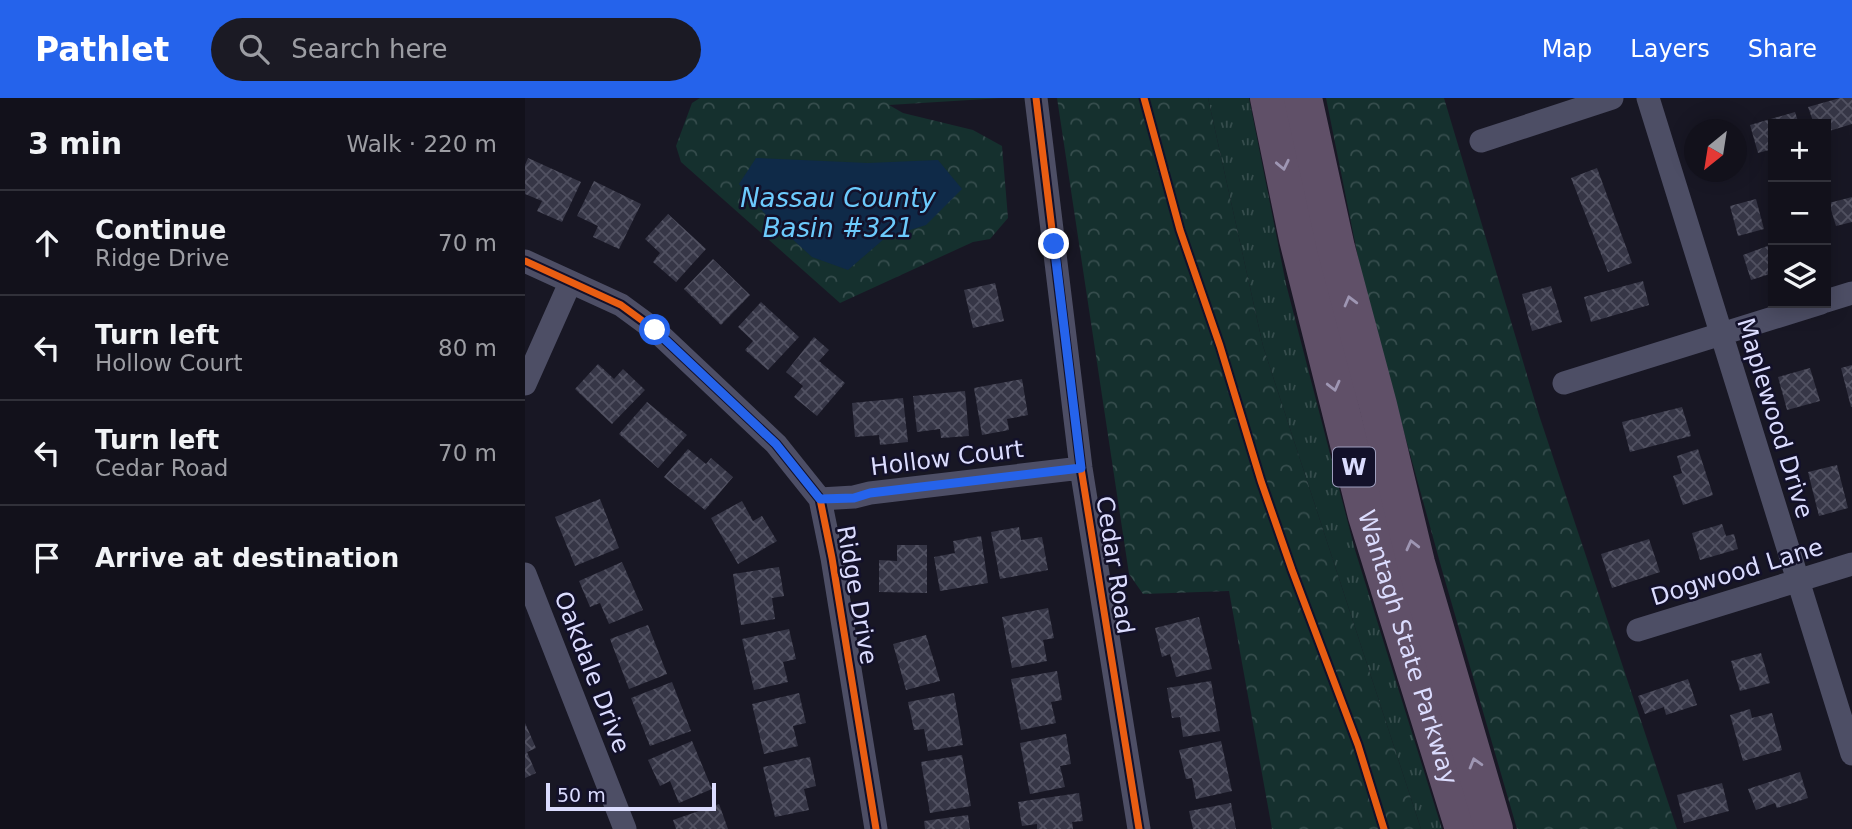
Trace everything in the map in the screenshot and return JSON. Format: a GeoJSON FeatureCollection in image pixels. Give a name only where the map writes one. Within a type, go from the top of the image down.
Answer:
{"type":"FeatureCollection","features":[{"type":"Feature","properties":{"kind":"highway","name":"Wantagh State Parkway"},"geometry":{"type":"LineString","coordinates":[[1269,98],[1298,239],[1367,516],[1464,829]]}},
{"type":"Feature","properties":{"kind":"highway","name":"Wantagh State Parkway"},"geometry":{"type":"LineString","coordinates":[[1303,98],[1336,248],[1416,562],[1494,829]]}},
{"type":"Feature","properties":{"kind":"street","name":"Cedar Road"},"geometry":{"type":"LineString","coordinates":[[1036,98],[1081,468],[1139,829]]}},
{"type":"Feature","properties":{"kind":"street"},"geometry":{"type":"LineString","coordinates":[[1481,141],[1612,98]]}},
{"type":"Feature","properties":{"kind":"street","name":"Maplewood Drive"},"geometry":{"type":"LineString","coordinates":[[1648,98],[1852,754]]}},
{"type":"Feature","properties":{"kind":"street","name":"Ridge Drive"},"geometry":{"type":"LineString","coordinates":[[525,261],[621,305],[655,330],[776,444],[820,499],[876,829]]}},
{"type":"Feature","properties":{"kind":"street"},"geometry":{"type":"LineString","coordinates":[[525,384],[571,283]]}},
{"type":"Feature","properties":{"kind":"street"},"geometry":{"type":"LineString","coordinates":[[1831,300],[1852,293]]}},
{"type":"Feature","properties":{"kind":"street"},"geometry":{"type":"LineString","coordinates":[[1565,383],[1805,308]]}},
{"type":"Feature","properties":{"kind":"street","name":"Hollow Court"},"geometry":{"type":"LineString","coordinates":[[820,499],[854,498],[870,493],[1081,468]]}},
{"type":"Feature","properties":{"kind":"street","name":"Dogwood Lane"},"geometry":{"type":"LineString","coordinates":[[1637,630],[1852,564]]}},
{"type":"Feature","properties":{"kind":"street","name":"Oakdale Drive"},"geometry":{"type":"LineString","coordinates":[[525,574],[625,829]]}},
{"type":"Feature","properties":{"kind":"green space"},"geometry":{"type":"Polygon","coordinates":[[[700,98],[1002,98],[889,105],[903,113],[973,130],[1002,146],[1008,218],[990,239],[973,242],[840,303],[681,162],[676,146],[692,103],[700,98]]]}},
{"type":"Feature","properties":{"kind":"green space"},"geometry":{"type":"Polygon","coordinates":[[[1057,98],[1208,98],[1263,346],[1421,829],[1272,829],[1229,591],[1143,594],[1129,574],[1057,98]]]}},
{"type":"Feature","properties":{"kind":"green space"},"geometry":{"type":"Polygon","coordinates":[[[1208,98],[1249,98],[1286,284],[1355,550],[1442,829],[1421,829],[1263,346],[1208,98]]]}},
{"type":"Feature","properties":{"kind":"green space"},"geometry":{"type":"Polygon","coordinates":[[[1326,98],[1444,98],[1539,415],[1677,829],[1517,829],[1364,287],[1326,98]]]}},
{"type":"Feature","properties":{"kind":"water","name":"Nassau County Basin #321"},"geometry":{"type":"Polygon","coordinates":[[[756,158],[868,163],[938,160],[962,189],[926,225],[885,238],[848,270],[812,257],[766,215],[739,184],[756,158]]]}},
{"type":"Feature","properties":{"kind":"building"},"geometry":{"type":"Polygon","coordinates":[[[1840,98],[1852,98],[1852,124],[1831,130],[1831,119],[1812,119],[1808,107],[1840,98]]]}},
{"type":"Feature","properties":{"kind":"building"},"geometry":{"type":"Polygon","coordinates":[[[1795,112],[1797,119],[1771,119],[1795,112]]]}},
{"type":"Feature","properties":{"kind":"building"},"geometry":{"type":"Polygon","coordinates":[[[1768,120],[1768,150],[1758,153],[1750,125],[1768,120]]]}},
{"type":"Feature","properties":{"kind":"building"},"geometry":{"type":"Polygon","coordinates":[[[528,158],[581,182],[562,222],[537,211],[542,201],[525,194],[525,165],[528,158]]]}},
{"type":"Feature","properties":{"kind":"building"},"geometry":{"type":"Polygon","coordinates":[[[1597,168],[1632,263],[1608,272],[1571,178],[1597,168]]]}},
{"type":"Feature","properties":{"kind":"building"},"geometry":{"type":"Polygon","coordinates":[[[594,181],[641,204],[619,249],[593,237],[598,226],[577,216],[594,181]]]}},
{"type":"Feature","properties":{"kind":"building"},"geometry":{"type":"Polygon","coordinates":[[[1852,197],[1852,222],[1836,226],[1831,202],[1852,197]]]}},
{"type":"Feature","properties":{"kind":"building"},"geometry":{"type":"Polygon","coordinates":[[[1756,199],[1764,229],[1738,236],[1730,206],[1756,199]]]}},
{"type":"Feature","properties":{"kind":"building"},"geometry":{"type":"Polygon","coordinates":[[[668,214],[706,249],[676,282],[653,262],[660,253],[645,239],[668,214]]]}},
{"type":"Feature","properties":{"kind":"building"},"geometry":{"type":"Polygon","coordinates":[[[1768,246],[1768,275],[1751,280],[1743,255],[1768,246]]]}},
{"type":"Feature","properties":{"kind":"building"},"geometry":{"type":"Polygon","coordinates":[[[713,259],[750,295],[721,325],[684,289],[713,259]]]}},
{"type":"Feature","properties":{"kind":"building"},"geometry":{"type":"Polygon","coordinates":[[[1643,281],[1649,305],[1591,322],[1584,297],[1643,281]]]}},
{"type":"Feature","properties":{"kind":"building"},"geometry":{"type":"Polygon","coordinates":[[[995,283],[1004,321],[973,328],[964,290],[995,283]]]}},
{"type":"Feature","properties":{"kind":"building"},"geometry":{"type":"Polygon","coordinates":[[[1551,286],[1562,322],[1532,331],[1522,294],[1551,286]]]}},
{"type":"Feature","properties":{"kind":"building"},"geometry":{"type":"Polygon","coordinates":[[[761,302],[799,337],[768,370],[745,350],[753,341],[738,327],[761,302]]]}},
{"type":"Feature","properties":{"kind":"building"},"geometry":{"type":"Polygon","coordinates":[[[814,337],[829,350],[819,361],[845,383],[817,416],[794,397],[803,386],[786,372],[814,337]]]}},
{"type":"Feature","properties":{"kind":"building"},"geometry":{"type":"Polygon","coordinates":[[[598,364],[614,379],[623,369],[645,390],[612,424],[575,389],[598,364]]]}},
{"type":"Feature","properties":{"kind":"building"},"geometry":{"type":"Polygon","coordinates":[[[1852,365],[1852,407],[1851,407],[1841,368],[1852,365]]]}},
{"type":"Feature","properties":{"kind":"building"},"geometry":{"type":"Polygon","coordinates":[[[1810,368],[1820,401],[1787,410],[1778,377],[1810,368]]]}},
{"type":"Feature","properties":{"kind":"building"},"geometry":{"type":"Polygon","coordinates":[[[1022,379],[1028,415],[1007,419],[1009,430],[982,435],[974,388],[1022,379]]]}},
{"type":"Feature","properties":{"kind":"building"},"geometry":{"type":"Polygon","coordinates":[[[965,391],[969,436],[941,438],[940,429],[917,432],[913,396],[965,391]]]}},
{"type":"Feature","properties":{"kind":"building"},"geometry":{"type":"Polygon","coordinates":[[[903,398],[908,442],[880,445],[879,435],[855,437],[852,403],[903,398]]]}},
{"type":"Feature","properties":{"kind":"building"},"geometry":{"type":"Polygon","coordinates":[[[647,402],[687,435],[658,468],[619,434],[647,402]]]}},
{"type":"Feature","properties":{"kind":"building"},"geometry":{"type":"Polygon","coordinates":[[[1682,407],[1691,436],[1630,452],[1622,422],[1682,407]]]}},
{"type":"Feature","properties":{"kind":"building"},"geometry":{"type":"Polygon","coordinates":[[[688,449],[706,464],[711,458],[733,477],[705,510],[664,477],[688,449]]]}},
{"type":"Feature","properties":{"kind":"building"},"geometry":{"type":"Polygon","coordinates":[[[1698,449],[1713,495],[1683,505],[1673,476],[1682,473],[1677,456],[1698,449]]]}},
{"type":"Feature","properties":{"kind":"building"},"geometry":{"type":"Polygon","coordinates":[[[1837,465],[1848,508],[1819,516],[1808,472],[1837,465]]]}},
{"type":"Feature","properties":{"kind":"building"},"geometry":{"type":"Polygon","coordinates":[[[600,499],[619,548],[575,566],[555,517],[600,499]]]}},
{"type":"Feature","properties":{"kind":"building"},"geometry":{"type":"Polygon","coordinates":[[[742,501],[753,521],[762,516],[777,541],[738,564],[711,518],[742,501]]]}},
{"type":"Feature","properties":{"kind":"building"},"geometry":{"type":"Polygon","coordinates":[[[1722,524],[1726,536],[1734,534],[1738,549],[1700,560],[1692,533],[1722,524]]]}},
{"type":"Feature","properties":{"kind":"building"},"geometry":{"type":"Polygon","coordinates":[[[1019,527],[1021,540],[1042,537],[1048,570],[1000,579],[991,532],[1019,527]]]}},
{"type":"Feature","properties":{"kind":"building"},"geometry":{"type":"Polygon","coordinates":[[[981,536],[988,583],[940,591],[934,557],[955,553],[953,541],[981,536]]]}},
{"type":"Feature","properties":{"kind":"building"},"geometry":{"type":"Polygon","coordinates":[[[1649,539],[1660,572],[1612,588],[1601,554],[1649,539]]]}},
{"type":"Feature","properties":{"kind":"building"},"geometry":{"type":"Polygon","coordinates":[[[897,545],[927,545],[927,593],[879,592],[879,560],[897,561],[897,545]]]}},
{"type":"Feature","properties":{"kind":"building"},"geometry":{"type":"Polygon","coordinates":[[[622,562],[643,610],[609,624],[600,603],[590,607],[579,581],[622,562]]]}},
{"type":"Feature","properties":{"kind":"building"},"geometry":{"type":"Polygon","coordinates":[[[779,567],[784,596],[772,598],[775,619],[741,625],[733,574],[779,567]]]}},
{"type":"Feature","properties":{"kind":"building"},"geometry":{"type":"Polygon","coordinates":[[[1048,608],[1054,638],[1043,640],[1047,661],[1012,668],[1002,617],[1048,608]]]}},
{"type":"Feature","properties":{"kind":"building"},"geometry":{"type":"Polygon","coordinates":[[[1199,617],[1212,669],[1176,677],[1170,654],[1162,657],[1155,628],[1199,617]]]}},
{"type":"Feature","properties":{"kind":"building"},"geometry":{"type":"Polygon","coordinates":[[[648,625],[667,674],[629,689],[610,639],[648,625]]]}},
{"type":"Feature","properties":{"kind":"building"},"geometry":{"type":"Polygon","coordinates":[[[789,629],[796,659],[783,662],[788,682],[754,690],[742,639],[789,629]]]}},
{"type":"Feature","properties":{"kind":"building"},"geometry":{"type":"Polygon","coordinates":[[[926,635],[940,681],[906,690],[893,644],[926,635]]]}},
{"type":"Feature","properties":{"kind":"building"},"geometry":{"type":"Polygon","coordinates":[[[1761,653],[1770,683],[1740,691],[1731,661],[1761,653]]]}},
{"type":"Feature","properties":{"kind":"building"},"geometry":{"type":"Polygon","coordinates":[[[1057,671],[1062,700],[1051,702],[1056,723],[1021,730],[1011,679],[1057,671]]]}},
{"type":"Feature","properties":{"kind":"building"},"geometry":{"type":"Polygon","coordinates":[[[1688,679],[1697,705],[1666,715],[1664,707],[1645,714],[1638,696],[1688,679]]]}},
{"type":"Feature","properties":{"kind":"building"},"geometry":{"type":"Polygon","coordinates":[[[1211,681],[1220,731],[1183,737],[1180,717],[1172,718],[1167,688],[1211,681]]]}},
{"type":"Feature","properties":{"kind":"building"},"geometry":{"type":"Polygon","coordinates":[[[672,682],[691,731],[650,746],[631,698],[672,682]]]}},
{"type":"Feature","properties":{"kind":"building"},"geometry":{"type":"Polygon","coordinates":[[[799,693],[806,723],[793,726],[798,746],[764,754],[752,704],[799,693]]]}},
{"type":"Feature","properties":{"kind":"building"},"geometry":{"type":"Polygon","coordinates":[[[954,693],[963,745],[928,751],[924,729],[914,730],[908,702],[954,693]]]}},
{"type":"Feature","properties":{"kind":"building"},"geometry":{"type":"Polygon","coordinates":[[[1750,709],[1752,718],[1772,713],[1782,750],[1743,761],[1730,715],[1750,709]]]}},
{"type":"Feature","properties":{"kind":"building"},"geometry":{"type":"Polygon","coordinates":[[[525,723],[536,748],[527,752],[536,773],[525,778],[525,723]]]}},
{"type":"Feature","properties":{"kind":"building"},"geometry":{"type":"Polygon","coordinates":[[[1066,734],[1071,764],[1060,766],[1065,787],[1030,794],[1020,743],[1066,734]]]}},
{"type":"Feature","properties":{"kind":"building"},"geometry":{"type":"Polygon","coordinates":[[[692,741],[712,789],[679,803],[670,781],[660,786],[648,760],[692,741]]]}},
{"type":"Feature","properties":{"kind":"building"},"geometry":{"type":"Polygon","coordinates":[[[1221,741],[1232,791],[1196,799],[1192,778],[1186,779],[1179,750],[1221,741]]]}},
{"type":"Feature","properties":{"kind":"building"},"geometry":{"type":"Polygon","coordinates":[[[962,755],[971,806],[930,813],[921,762],[962,755]]]}},
{"type":"Feature","properties":{"kind":"building"},"geometry":{"type":"Polygon","coordinates":[[[810,757],[816,786],[804,789],[809,810],[775,817],[763,767],[810,757]]]}},
{"type":"Feature","properties":{"kind":"building"},"geometry":{"type":"Polygon","coordinates":[[[1800,772],[1808,798],[1777,808],[1775,803],[1756,810],[1748,789],[1800,772]]]}},
{"type":"Feature","properties":{"kind":"building"},"geometry":{"type":"Polygon","coordinates":[[[1722,783],[1729,811],[1684,823],[1677,795],[1722,783]]]}},
{"type":"Feature","properties":{"kind":"building"},"geometry":{"type":"Polygon","coordinates":[[[1079,793],[1083,821],[1072,822],[1073,829],[1037,829],[1037,824],[1022,826],[1018,802],[1079,793]]]}},
{"type":"Feature","properties":{"kind":"building"},"geometry":{"type":"Polygon","coordinates":[[[1231,803],[1236,829],[1193,829],[1189,811],[1231,803]]]}},
{"type":"Feature","properties":{"kind":"building"},"geometry":{"type":"Polygon","coordinates":[[[719,804],[728,829],[676,829],[673,820],[719,804]]]}},
{"type":"Feature","properties":{"kind":"building"},"geometry":{"type":"Polygon","coordinates":[[[968,815],[970,829],[925,829],[924,821],[968,815]]]}},
{"type":"Feature","properties":{"kind":"cycle path"},"geometry":{"type":"LineString","coordinates":[[1036,98],[1081,468],[1139,829]]}},
{"type":"Feature","properties":{"kind":"cycle path"},"geometry":{"type":"LineString","coordinates":[[1144,98],[1180,230],[1220,346],[1261,481],[1358,745],[1384,829]]}},
{"type":"Feature","properties":{"kind":"cycle path"},"geometry":{"type":"LineString","coordinates":[[525,261],[621,305],[655,330],[776,444],[820,499],[876,829]]}},
{"type":"Feature","properties":{"kind":"route"},"geometry":{"type":"LineString","coordinates":[[655,330],[776,444],[820,499],[854,498],[870,493],[1081,468],[1054,244]]}}]}
